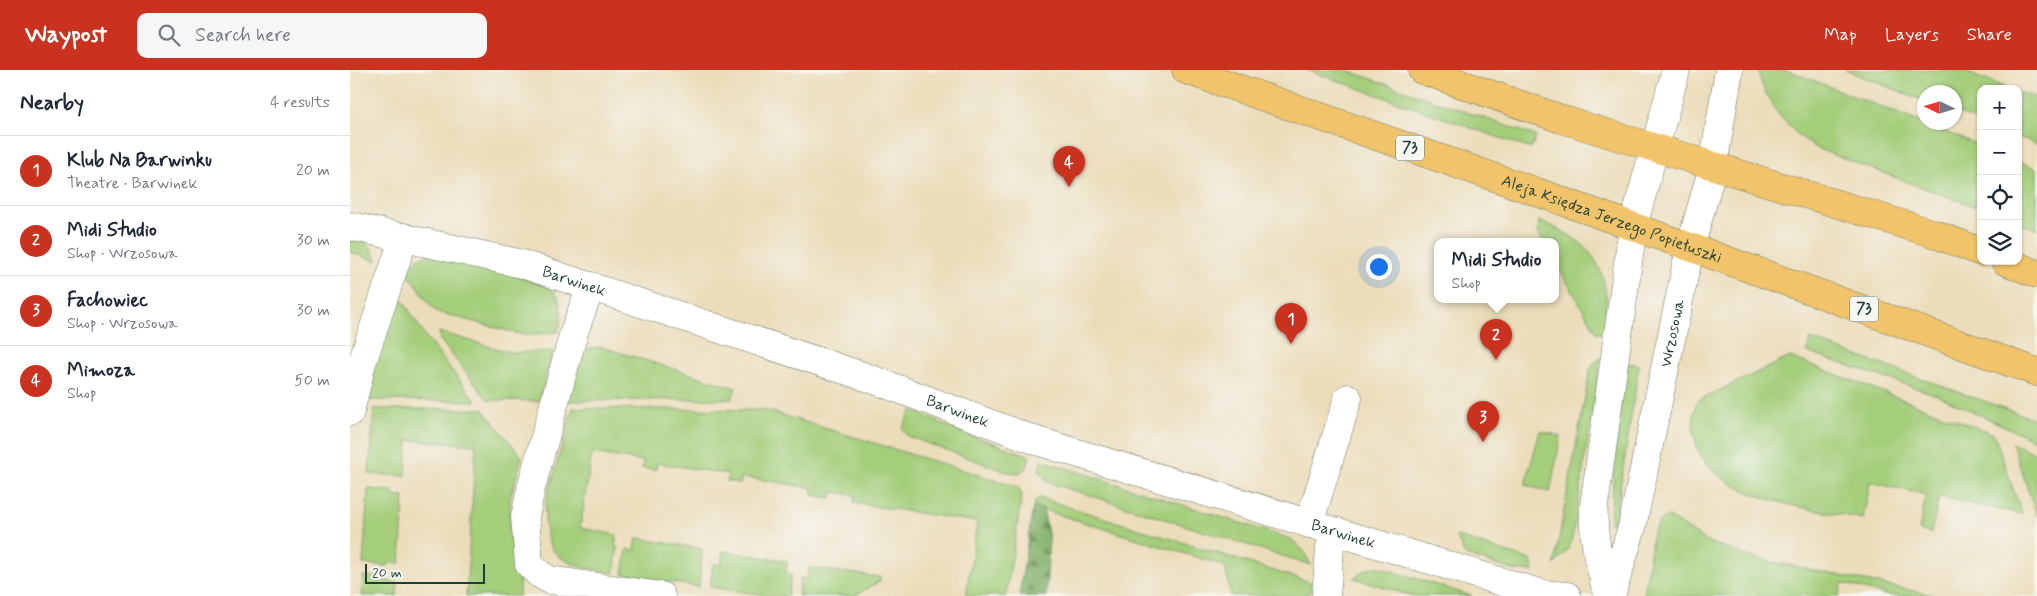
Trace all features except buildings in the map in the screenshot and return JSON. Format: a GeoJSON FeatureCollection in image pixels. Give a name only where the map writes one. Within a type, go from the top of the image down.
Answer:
{"type":"FeatureCollection","features":[{"type":"Feature","properties":{"kind":"main road","name":"Aleja Księdza Jerzego Popiełuszki"},"geometry":{"type":"LineString","coordinates":[[1186,70],[1633,227],[2037,372]]}},
{"type":"Feature","properties":{"kind":"main road"},"geometry":{"type":"LineString","coordinates":[[1422,70],[1653,148],[1935,234],[1977,250]]}},
{"type":"Feature","properties":{"kind":"main road"},"geometry":{"type":"LineString","coordinates":[[2015,265],[2037,274]]}},
{"type":"Feature","properties":{"kind":"street","name":"Wrzosowa"},"geometry":{"type":"LineString","coordinates":[[1609,596],[1596,548],[1593,529],[1594,506],[1633,227],[1653,148],[1676,70]]}},
{"type":"Feature","properties":{"kind":"street","name":"Wrzosowa"},"geometry":{"type":"LineString","coordinates":[[1609,596],[1632,527],[1690,248],[1712,166],[1729,70]]}},
{"type":"Feature","properties":{"kind":"street","name":"Barwinek"},"geometry":{"type":"LineString","coordinates":[[350,226],[522,264],[878,381],[1037,441],[1542,594],[1567,596]]}},
{"type":"Feature","properties":{"kind":"street"},"geometry":{"type":"LineString","coordinates":[[350,412],[362,363],[404,237]]}},
{"type":"Feature","properties":{"kind":"street"},"geometry":{"type":"LineString","coordinates":[[591,286],[574,332],[531,488],[525,517],[525,537],[529,564],[539,574],[550,580],[661,596]]}},
{"type":"Feature","properties":{"kind":"street"},"geometry":{"type":"LineString","coordinates":[[1309,524],[1348,398]]}},
{"type":"Feature","properties":{"kind":"street"},"geometry":{"type":"LineString","coordinates":[[1326,596],[1330,548],[1334,532]]}},
{"type":"Feature","properties":{"kind":"green space"},"geometry":{"type":"Polygon","coordinates":[[[1307,70],[1346,70],[1536,136],[1531,149],[1307,70]]]}},
{"type":"Feature","properties":{"kind":"green space"},"geometry":{"type":"Polygon","coordinates":[[[1758,70],[1787,70],[1917,121],[1917,130],[1940,130],[1977,144],[1977,208],[1818,149],[1797,134],[1780,116],[1762,83],[1758,70]]]}},
{"type":"Feature","properties":{"kind":"green space"},"geometry":{"type":"Polygon","coordinates":[[[1845,70],[1959,70],[1999,85],[1977,85],[1977,120],[1962,115],[1962,85],[1917,85],[1917,98],[1845,70]]]}},
{"type":"Feature","properties":{"kind":"green space"},"geometry":{"type":"Polygon","coordinates":[[[2022,93],[2037,98],[2037,144],[2022,138],[2022,93]]]}},
{"type":"Feature","properties":{"kind":"green space"},"geometry":{"type":"Polygon","coordinates":[[[2022,163],[2037,169],[2037,229],[2022,224],[2022,163]]]}},
{"type":"Feature","properties":{"kind":"green space"},"geometry":{"type":"Polygon","coordinates":[[[1539,221],[1559,230],[1575,239],[1588,250],[1597,263],[1603,277],[1606,294],[1605,334],[1597,333],[1559,269],[1559,238],[1541,238],[1538,233],[1539,221]]]}},
{"type":"Feature","properties":{"kind":"green space"},"geometry":{"type":"Polygon","coordinates":[[[350,233],[367,244],[373,251],[377,261],[350,252],[350,233]]]}},
{"type":"Feature","properties":{"kind":"green space"},"geometry":{"type":"Polygon","coordinates":[[[429,254],[475,264],[533,280],[546,286],[554,292],[561,306],[558,332],[523,335],[437,312],[428,303],[415,282],[405,274],[419,258],[429,254]]]}},
{"type":"Feature","properties":{"kind":"green space"},"geometry":{"type":"Polygon","coordinates":[[[397,295],[402,299],[427,339],[476,401],[366,400],[372,372],[397,295]]]}},
{"type":"Feature","properties":{"kind":"green space"},"geometry":{"type":"Polygon","coordinates":[[[439,332],[513,353],[553,351],[539,401],[488,400],[440,340],[439,332]]]}},
{"type":"Feature","properties":{"kind":"green space"},"geometry":{"type":"Polygon","coordinates":[[[1810,339],[2037,420],[2037,441],[1937,395],[1807,352],[1810,339]]]}},
{"type":"Feature","properties":{"kind":"green space"},"geometry":{"type":"Polygon","coordinates":[[[602,347],[736,388],[732,399],[566,401],[582,349],[602,347]]]}},
{"type":"Feature","properties":{"kind":"green space"},"geometry":{"type":"Polygon","coordinates":[[[1790,357],[1994,434],[2022,514],[1939,497],[1931,533],[1919,530],[1926,495],[1870,482],[1863,519],[1807,509],[1776,501],[1747,491],[1721,477],[1703,458],[1694,433],[1697,401],[1790,357]]]}},
{"type":"Feature","properties":{"kind":"green space"},"geometry":{"type":"Polygon","coordinates":[[[1601,358],[1573,534],[1569,548],[1554,565],[1590,370],[1594,363],[1601,358]]]}},
{"type":"Feature","properties":{"kind":"green space"},"geometry":{"type":"Polygon","coordinates":[[[1627,363],[1639,365],[1615,520],[1610,524],[1617,425],[1627,363]]]}},
{"type":"Feature","properties":{"kind":"green space"},"geometry":{"type":"Polygon","coordinates":[[[573,408],[766,410],[1018,487],[1022,495],[1006,596],[966,596],[977,522],[854,503],[855,495],[833,492],[831,498],[812,495],[813,488],[742,477],[740,484],[727,481],[728,474],[657,463],[656,470],[642,468],[643,461],[592,453],[580,528],[617,535],[615,547],[618,547],[614,573],[581,567],[569,562],[559,556],[552,548],[547,536],[545,521],[546,501],[573,408]]]}},
{"type":"Feature","properties":{"kind":"green space"},"geometry":{"type":"Polygon","coordinates":[[[374,409],[483,409],[522,457],[510,498],[510,532],[513,549],[520,566],[519,596],[466,596],[476,445],[408,440],[406,476],[369,474],[374,409]]]}},
{"type":"Feature","properties":{"kind":"green space"},"geometry":{"type":"Polygon","coordinates":[[[912,410],[956,430],[1030,456],[1027,468],[1019,473],[1007,472],[907,436],[902,428],[912,410]]]}},
{"type":"Feature","properties":{"kind":"green space"},"geometry":{"type":"Polygon","coordinates":[[[1540,431],[1561,436],[1550,492],[1525,485],[1540,431]]]}},
{"type":"Feature","properties":{"kind":"green space"},"geometry":{"type":"Polygon","coordinates":[[[2012,443],[2037,454],[2037,516],[2012,443]]]}},
{"type":"Feature","properties":{"kind":"green space"},"geometry":{"type":"Polygon","coordinates":[[[1041,460],[1291,539],[1303,550],[1311,565],[1047,482],[1039,470],[1041,460]]]}},
{"type":"Feature","properties":{"kind":"green space"},"geometry":{"type":"Polygon","coordinates":[[[368,489],[393,491],[393,496],[404,497],[400,563],[388,563],[388,566],[363,564],[368,489]]]}},
{"type":"Feature","properties":{"kind":"green space"},"geometry":{"type":"Polygon","coordinates":[[[1040,498],[1313,583],[1314,588],[1305,596],[1231,596],[1225,566],[1034,507],[1035,501],[1040,498]]]}},
{"type":"Feature","properties":{"kind":"green space"},"geometry":{"type":"Polygon","coordinates":[[[1033,507],[1043,509],[1049,538],[1046,596],[1019,596],[1033,507]]]}},
{"type":"Feature","properties":{"kind":"green space"},"geometry":{"type":"Polygon","coordinates":[[[1668,516],[1706,541],[1749,557],[1938,596],[1890,596],[1842,583],[1839,596],[1644,596],[1653,532],[1659,522],[1668,516]]]}},
{"type":"Feature","properties":{"kind":"green space"},"geometry":{"type":"Polygon","coordinates":[[[1456,536],[1531,560],[1534,571],[1516,571],[1465,555],[1456,536]]]}},
{"type":"Feature","properties":{"kind":"green space"},"geometry":{"type":"Polygon","coordinates":[[[637,538],[702,549],[699,587],[623,574],[627,549],[635,550],[637,538]]]}},
{"type":"Feature","properties":{"kind":"green space"},"geometry":{"type":"Polygon","coordinates":[[[723,551],[787,561],[786,573],[791,574],[788,596],[772,596],[710,587],[713,564],[721,565],[723,551]]]}},
{"type":"Feature","properties":{"kind":"green space"},"geometry":{"type":"Polygon","coordinates":[[[1379,567],[1472,596],[1412,596],[1354,578],[1368,568],[1379,567]]]}},
{"type":"Feature","properties":{"kind":"green space"},"geometry":{"type":"Polygon","coordinates":[[[809,568],[880,577],[880,581],[854,596],[798,596],[800,578],[807,579],[809,568]]]}},
{"type":"Feature","properties":{"kind":"green space"},"geometry":{"type":"Polygon","coordinates":[[[363,576],[386,578],[386,582],[398,582],[397,596],[362,596],[363,576]]]}},
{"type":"Feature","properties":{"kind":"place","name":"Mimoza"},"geometry":{"type":"Point","coordinates":[1069,187]}},
{"type":"Feature","properties":{"kind":"place","name":"Klub Na Barwinku"},"geometry":{"type":"Point","coordinates":[1291,344]}},
{"type":"Feature","properties":{"kind":"place","name":"Midi Studio"},"geometry":{"type":"Point","coordinates":[1496,360]}},
{"type":"Feature","properties":{"kind":"place","name":"Fachowiec"},"geometry":{"type":"Point","coordinates":[1483,442]}}]}
